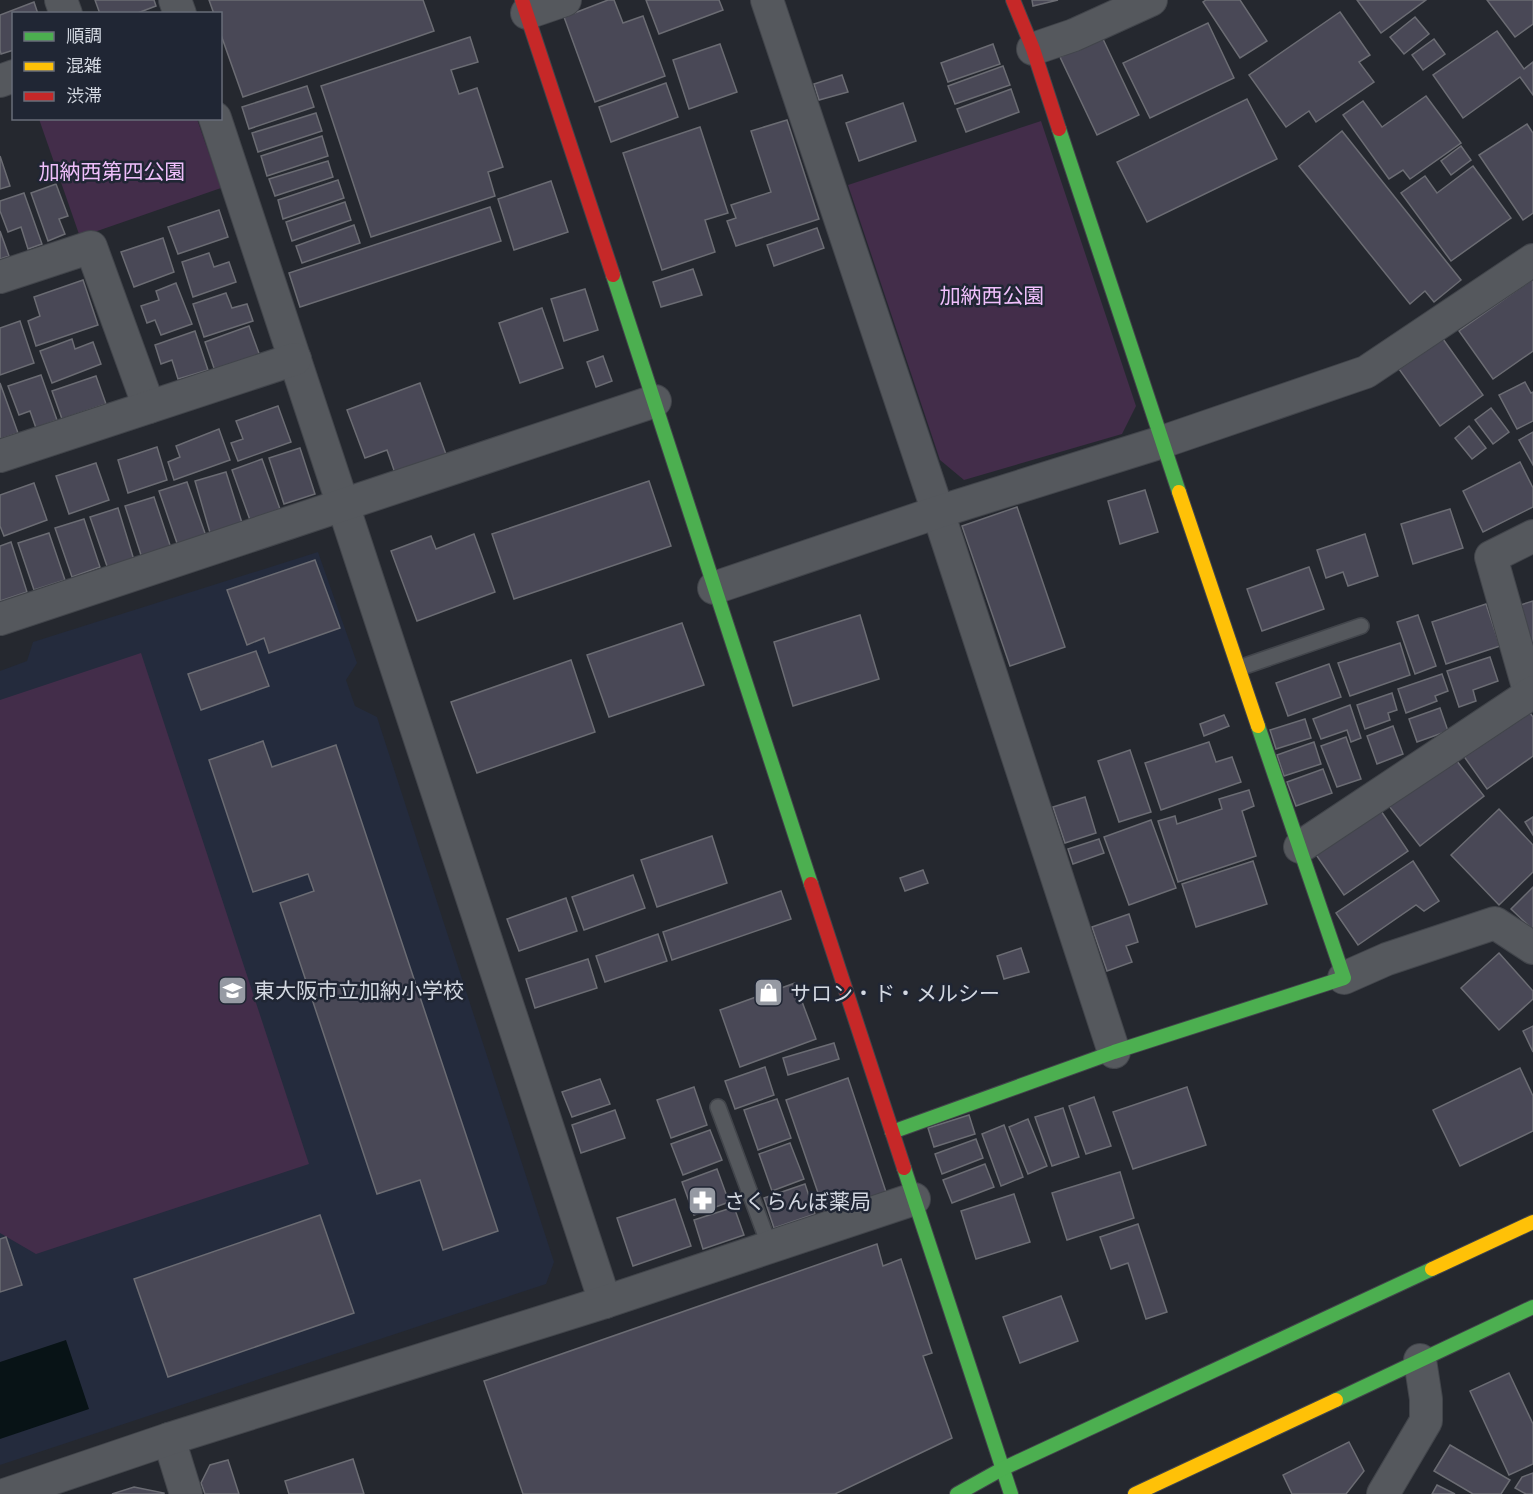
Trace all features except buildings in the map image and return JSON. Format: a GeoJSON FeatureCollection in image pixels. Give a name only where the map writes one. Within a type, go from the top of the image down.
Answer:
{"type":"FeatureCollection","features":[{"type":"Feature","properties":{"kind":"street"},"geometry":{"type":"LineString","coordinates":[[566,0],[524,7],[655,401],[714,588],[1011,1494]]}},
{"type":"Feature","properties":{"kind":"street"},"geometry":{"type":"LineString","coordinates":[[767,0],[938,512],[1114,1052]]}},
{"type":"Feature","properties":{"kind":"street"},"geometry":{"type":"LineString","coordinates":[[1013,0],[1033,49],[1162,442],[1344,978]]}},
{"type":"Feature","properties":{"kind":"street"},"geometry":{"type":"LineString","coordinates":[[1033,49],[1074,35],[1151,0]]}},
{"type":"Feature","properties":{"kind":"street"},"geometry":{"type":"LineString","coordinates":[[216,120],[605,1302]]}},
{"type":"Feature","properties":{"kind":"street"},"geometry":{"type":"LineString","coordinates":[[0,277],[91,247],[149,407]]}},
{"type":"Feature","properties":{"kind":"street"},"geometry":{"type":"LineString","coordinates":[[714,588],[938,512],[1162,442],[1366,372],[1533,260]]}},
{"type":"Feature","properties":{"kind":"street"},"geometry":{"type":"LineString","coordinates":[[0,456],[295,359]]}},
{"type":"Feature","properties":{"kind":"street"},"geometry":{"type":"LineString","coordinates":[[0,619],[655,401]]}},
{"type":"Feature","properties":{"kind":"street"},"geometry":{"type":"LineString","coordinates":[[1300,847],[1532,693],[1491,557],[1533,536]]}},
{"type":"Feature","properties":{"kind":"street"},"geometry":{"type":"LineString","coordinates":[[892,1132],[1114,1052],[1344,978],[1388,959],[1495,923],[1533,948]]}},
{"type":"Feature","properties":{"kind":"street"},"geometry":{"type":"LineString","coordinates":[[7,1494],[169,1439],[605,1302],[915,1199]]}},
{"type":"Feature","properties":{"kind":"street"},"geometry":{"type":"LineString","coordinates":[[957,1494],[1002,1469],[1533,1222]]}},
{"type":"Feature","properties":{"kind":"street"},"geometry":{"type":"LineString","coordinates":[[1135,1494],[1533,1306]]}},
{"type":"Feature","properties":{"kind":"street"},"geometry":{"type":"LineString","coordinates":[[1383,1494],[1426,1421],[1426,1399],[1420,1360]]}},
{"type":"Feature","properties":{"kind":"street"},"geometry":{"type":"LineString","coordinates":[[169,1439],[186,1494]]}},
{"type":"Feature","properties":{"kind":"lane"},"geometry":{"type":"LineString","coordinates":[[1239,668],[1361,626]]}},
{"type":"Feature","properties":{"kind":"lane"},"geometry":{"type":"LineString","coordinates":[[718,1107],[770,1247]]}},
{"type":"Feature","properties":{"kind":"shaded area","name":"東大阪市立加納小学校"},"geometry":{"type":"Polygon","coordinates":[[[318,552],[357,663],[346,680],[355,706],[377,717],[554,1262],[546,1284],[0,1465],[0,671],[27,661],[33,642],[318,552]]]}},
{"type":"Feature","properties":{"kind":"shaded area"},"geometry":{"type":"Polygon","coordinates":[[[66,1340],[89,1409],[0,1439],[0,1362],[66,1340]]]}},
{"type":"Feature","properties":{"kind":"green space","name":"加納西第四公園"},"geometry":{"type":"Polygon","coordinates":[[[39,120],[197,120],[221,188],[80,237],[39,120]]]}},
{"type":"Feature","properties":{"kind":"green space","name":"加納西公園"},"geometry":{"type":"Polygon","coordinates":[[[1041,121],[1136,406],[1122,434],[964,480],[940,460],[848,185],[1041,121]]]}},
{"type":"Feature","properties":{"kind":"green space"},"geometry":{"type":"Polygon","coordinates":[[[141,653],[309,1164],[36,1254],[0,1233],[0,700],[141,653]]]}},
{"type":"Feature","properties":{"kind":"traffic: fast"},"geometry":{"type":"LineString","coordinates":[[1059,129],[1179,492]]}},
{"type":"Feature","properties":{"kind":"traffic: fast"},"geometry":{"type":"LineString","coordinates":[[613,275],[811,884]]}},
{"type":"Feature","properties":{"kind":"traffic: fast"},"geometry":{"type":"LineString","coordinates":[[892,1132],[1114,1052],[1344,978],[1258,726]]}},
{"type":"Feature","properties":{"kind":"traffic: fast"},"geometry":{"type":"LineString","coordinates":[[904,1168],[1011,1494]]}},
{"type":"Feature","properties":{"kind":"traffic: fast"},"geometry":{"type":"LineString","coordinates":[[957,1494],[1002,1469],[1432,1269]]}},
{"type":"Feature","properties":{"kind":"traffic: fast"},"geometry":{"type":"LineString","coordinates":[[1336,1400],[1533,1307]]}},
{"type":"Feature","properties":{"kind":"traffic: slow"},"geometry":{"type":"LineString","coordinates":[[1179,492],[1258,726]]}},
{"type":"Feature","properties":{"kind":"traffic: slow"},"geometry":{"type":"LineString","coordinates":[[1432,1269],[1533,1222]]}},
{"type":"Feature","properties":{"kind":"traffic: slow"},"geometry":{"type":"LineString","coordinates":[[1135,1494],[1336,1400]]}},
{"type":"Feature","properties":{"kind":"traffic: jam"},"geometry":{"type":"LineString","coordinates":[[522,0],[613,275]]}},
{"type":"Feature","properties":{"kind":"traffic: jam"},"geometry":{"type":"LineString","coordinates":[[1013,0],[1033,49],[1059,129]]}},
{"type":"Feature","properties":{"kind":"traffic: jam"},"geometry":{"type":"LineString","coordinates":[[811,884],[904,1168]]}},
{"type":"Feature","properties":{"kind":"place","name":"東大阪市立加納小学校"},"geometry":{"type":"Point","coordinates":[233,990]}},
{"type":"Feature","properties":{"kind":"place","name":"サロン・ド・メルシー"},"geometry":{"type":"Point","coordinates":[769,993]}},
{"type":"Feature","properties":{"kind":"place","name":"さくらんぼ薬局"},"geometry":{"type":"Point","coordinates":[703,1201]}}]}
